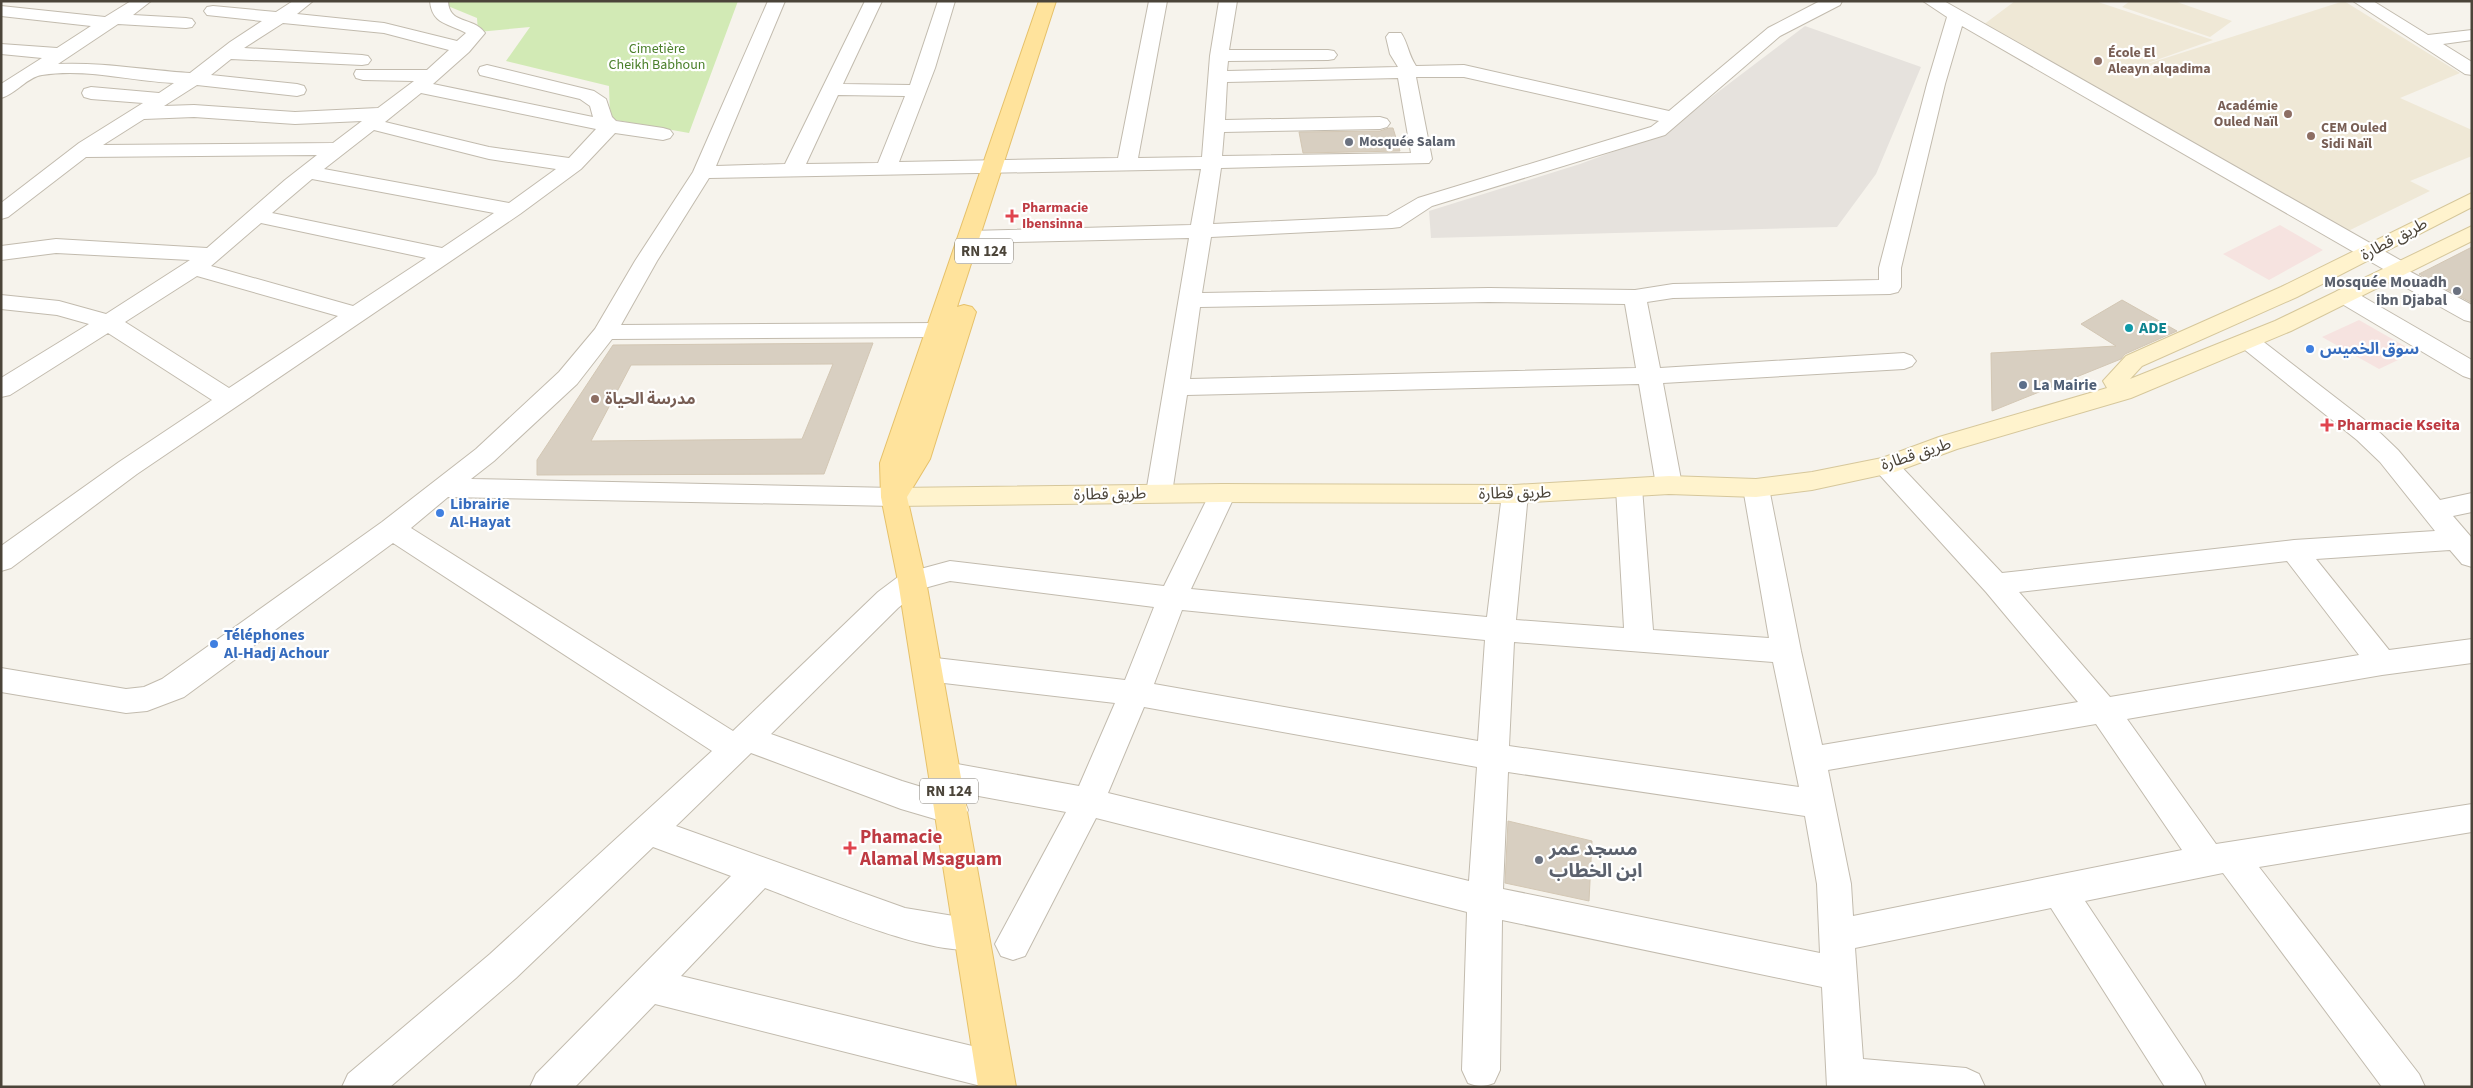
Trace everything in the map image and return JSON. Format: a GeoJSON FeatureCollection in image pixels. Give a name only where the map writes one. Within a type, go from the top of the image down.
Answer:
{"type":"FeatureCollection","features":[{"type":"Feature","properties":{"kind":"main road","name":"RN 124"},"geometry":{"type":"LineString","coordinates":[[1002,167],[1048,1]]}},
{"type":"Feature","properties":{"kind":"main road","name":"RN 124"},"geometry":{"type":"LineString","coordinates":[[894,497],[917,458],[979,236],[1002,167],[1066,1]]}},
{"type":"Feature","properties":{"kind":"main road","name":"طريق قطارة"},"geometry":{"type":"LineString","coordinates":[[2122,392],[2115,381],[2134,361],[2289,292],[2472,199]]}},
{"type":"Feature","properties":{"kind":"main road","name":"طريق قطارة"},"geometry":{"type":"LineString","coordinates":[[894,497],[1159,493],[1515,494],[1669,485],[1756,488],[1812,481],[1886,466],[1948,443],[2122,392],[2248,341],[2470,235]]}},
{"type":"Feature","properties":{"kind":"main road","name":"RN 124"},"geometry":{"type":"LineString","coordinates":[[979,236],[939,330],[894,457],[894,497],[912,581],[952,810],[995,1078]]}},
{"type":"Feature","properties":{"kind":"street"},"geometry":{"type":"LineString","coordinates":[[1,92],[143,1]]}},
{"type":"Feature","properties":{"kind":"street"},"geometry":{"type":"LineString","coordinates":[[1,213],[82,151],[194,79],[227,53],[305,1]]}},
{"type":"Feature","properties":{"kind":"street"},"geometry":{"type":"LineString","coordinates":[[1,389],[212,256],[308,172],[425,82],[463,48],[476,33],[470,28],[443,18],[439,13],[439,1]]}},
{"type":"Feature","properties":{"kind":"street"},"geometry":{"type":"LineString","coordinates":[[1,680],[126,701],[147,699],[173,688],[392,529],[486,454],[568,378],[605,332],[646,261],[704,172],[777,1]]}},
{"type":"Feature","properties":{"kind":"street"},"geometry":{"type":"LineString","coordinates":[[792,171],[874,1]]}},
{"type":"Feature","properties":{"kind":"street"},"geometry":{"type":"LineString","coordinates":[[886,169],[921,83],[947,1]]}},
{"type":"Feature","properties":{"kind":"street"},"geometry":{"type":"LineString","coordinates":[[1127,164],[1158,1]]}},
{"type":"Feature","properties":{"kind":"street"},"geometry":{"type":"LineString","coordinates":[[1159,493],[1192,300],[1200,231],[1212,163],[1218,66],[1228,1]]}},
{"type":"Feature","properties":{"kind":"street"},"geometry":{"type":"LineString","coordinates":[[704,172],[1212,163],[1424,181],[1633,140],[1658,131],[1774,32],[1834,1]]}},
{"type":"Feature","properties":{"kind":"street"},"geometry":{"type":"LineString","coordinates":[[1931,1],[2368,251],[2396,271],[2472,315]]}},
{"type":"Feature","properties":{"kind":"street"},"geometry":{"type":"LineString","coordinates":[[2361,1],[2472,70]]}},
{"type":"Feature","properties":{"kind":"street"},"geometry":{"type":"LineString","coordinates":[[1,11],[111,21],[186,24]]}},
{"type":"Feature","properties":{"kind":"street"},"geometry":{"type":"LineString","coordinates":[[213,11],[384,28],[463,48]]}},
{"type":"Feature","properties":{"kind":"street"},"geometry":{"type":"LineString","coordinates":[[1192,300],[1489,295],[1635,297],[1673,290],[1890,287],[1892,259],[1936,84],[1956,16]]}},
{"type":"Feature","properties":{"kind":"street"},"geometry":{"type":"LineString","coordinates":[[2424,41],[2471,35]]}},
{"type":"Feature","properties":{"kind":"street"},"geometry":{"type":"LineString","coordinates":[[1,49],[58,54]]}},
{"type":"Feature","properties":{"kind":"street"},"geometry":{"type":"LineString","coordinates":[[227,53],[363,67],[610,126],[663,134]]}},
{"type":"Feature","properties":{"kind":"street"},"geometry":{"type":"LineString","coordinates":[[1380,54],[1673,118]]}},
{"type":"Feature","properties":{"kind":"street"},"geometry":{"type":"LineString","coordinates":[[1218,66],[1341,55]]}},
{"type":"Feature","properties":{"kind":"street"},"geometry":{"type":"LineString","coordinates":[[1218,66],[1403,59]]}},
{"type":"Feature","properties":{"kind":"street"},"geometry":{"type":"LineString","coordinates":[[979,236],[1200,231],[1392,222],[1424,181],[1403,59]]}},
{"type":"Feature","properties":{"kind":"street"},"geometry":{"type":"LineString","coordinates":[[34,70],[89,68],[145,76],[236,82],[297,90]]}},
{"type":"Feature","properties":{"kind":"street"},"geometry":{"type":"LineString","coordinates":[[487,71],[587,95],[599,103],[603,119],[610,126]]}},
{"type":"Feature","properties":{"kind":"street"},"geometry":{"type":"LineString","coordinates":[[840,72],[921,83]]}},
{"type":"Feature","properties":{"kind":"street"},"geometry":{"type":"LineString","coordinates":[[832,89],[921,83]]}},
{"type":"Feature","properties":{"kind":"street"},"geometry":{"type":"LineString","coordinates":[[91,93],[162,99]]}},
{"type":"Feature","properties":{"kind":"street"},"geometry":{"type":"LineString","coordinates":[[140,113],[194,111],[295,118],[377,119],[489,153],[574,164]]}},
{"type":"Feature","properties":{"kind":"street"},"geometry":{"type":"LineString","coordinates":[[1215,126],[1380,123]]}},
{"type":"Feature","properties":{"kind":"street"},"geometry":{"type":"LineString","coordinates":[[1,561],[128,468],[355,314],[513,210],[574,164],[610,126]]}},
{"type":"Feature","properties":{"kind":"street"},"geometry":{"type":"LineString","coordinates":[[82,151],[338,149]]}},
{"type":"Feature","properties":{"kind":"street"},"geometry":{"type":"LineString","coordinates":[[308,172],[513,210]]}},
{"type":"Feature","properties":{"kind":"street"},"geometry":{"type":"LineString","coordinates":[[257,216],[444,255]]}},
{"type":"Feature","properties":{"kind":"street"},"geometry":{"type":"LineString","coordinates":[[1,252],[56,246],[212,256]]}},
{"type":"Feature","properties":{"kind":"street"},"geometry":{"type":"LineString","coordinates":[[194,268],[355,314]]}},
{"type":"Feature","properties":{"kind":"street"},"geometry":{"type":"LineString","coordinates":[[2345,296],[2472,371]]}},
{"type":"Feature","properties":{"kind":"street"},"geometry":{"type":"LineString","coordinates":[[1635,297],[1669,485]]}},
{"type":"Feature","properties":{"kind":"street"},"geometry":{"type":"LineString","coordinates":[[1,302],[59,308],[108,322],[230,400]]}},
{"type":"Feature","properties":{"kind":"street"},"geometry":{"type":"LineString","coordinates":[[605,332],[939,330]]}},
{"type":"Feature","properties":{"kind":"street"},"geometry":{"type":"LineString","coordinates":[[2248,341],[2286,368],[2366,434],[2389,456],[2465,548]]}},
{"type":"Feature","properties":{"kind":"street"},"geometry":{"type":"LineString","coordinates":[[1178,387],[1649,376],[1904,361]]}},
{"type":"Feature","properties":{"kind":"street"},"geometry":{"type":"LineString","coordinates":[[1886,466],[1996,584],[2076,680],[2103,709],[2219,858],[2406,1087]]}},
{"type":"Feature","properties":{"kind":"street"},"geometry":{"type":"LineString","coordinates":[[442,488],[894,497]]}},
{"type":"Feature","properties":{"kind":"street"},"geometry":{"type":"LineString","coordinates":[[1629,488],[1638,640]]}},
{"type":"Feature","properties":{"kind":"street"},"geometry":{"type":"LineString","coordinates":[[1756,488],[1786,651],[1810,760],[1834,884],[1846,1081],[1966,1087]]}},
{"type":"Feature","properties":{"kind":"street"},"geometry":{"type":"LineString","coordinates":[[1013,944],[1088,802],[1135,693],[1172,598],[1223,493]]}},
{"type":"Feature","properties":{"kind":"street"},"geometry":{"type":"LineString","coordinates":[[1482,1070],[1485,901],[1495,757],[1500,630],[1515,494]]}},
{"type":"Feature","properties":{"kind":"street"},"geometry":{"type":"LineString","coordinates":[[2434,511],[2472,502]]}},
{"type":"Feature","properties":{"kind":"street"},"geometry":{"type":"LineString","coordinates":[[392,529],[741,744],[952,810]]}},
{"type":"Feature","properties":{"kind":"street"},"geometry":{"type":"LineString","coordinates":[[1996,584],[2294,550],[2465,548]]}},
{"type":"Feature","properties":{"kind":"street"},"geometry":{"type":"LineString","coordinates":[[2294,550],[2382,663]]}},
{"type":"Feature","properties":{"kind":"street"},"geometry":{"type":"LineString","coordinates":[[361,1087],[503,966],[741,744],[888,600],[912,581],[950,571],[1172,598],[1500,630],[1786,651]]}},
{"type":"Feature","properties":{"kind":"street"},"geometry":{"type":"LineString","coordinates":[[1810,760],[2382,663],[2472,651]]}},
{"type":"Feature","properties":{"kind":"street"},"geometry":{"type":"LineString","coordinates":[[927,669],[1135,693],[1495,757],[1817,804]]}},
{"type":"Feature","properties":{"kind":"street"},"geometry":{"type":"LineString","coordinates":[[946,776],[1088,802],[1485,901],[1840,974]]}},
{"type":"Feature","properties":{"kind":"street"},"geometry":{"type":"LineString","coordinates":[[1837,936],[2219,858],[2472,818]]}},
{"type":"Feature","properties":{"kind":"street"},"geometry":{"type":"LineString","coordinates":[[648,831],[905,924],[972,936]]}},
{"type":"Feature","properties":{"kind":"street"},"geometry":{"type":"LineString","coordinates":[[549,1087],[759,871]]}},
{"type":"Feature","properties":{"kind":"street"},"geometry":{"type":"LineString","coordinates":[[2059,891],[2188,1087]]}},
{"type":"Feature","properties":{"kind":"street"},"geometry":{"type":"LineString","coordinates":[[648,985],[995,1078]]}},
{"type":"Feature","properties":{"kind":"shaded area","name":"Académie Ouled Naïl"},"geometry":{"type":"Polygon","coordinates":[[[2015,1],[2095,1],[2213,40],[2131,69],[2344,1],[2460,73],[2400,98],[2472,130],[2472,156],[2410,181],[2430,191],[2344,233],[1979,28],[2015,1]]]}},
{"type":"Feature","properties":{"kind":"shaded area"},"geometry":{"type":"Polygon","coordinates":[[[2130,1],[2174,1],[2232,21],[2210,37],[2122,7],[2130,1]]]}},
{"type":"Feature","properties":{"kind":"shaded area"},"geometry":{"type":"Polygon","coordinates":[[[1805,26],[1921,67],[1876,174],[1837,227],[1431,238],[1429,211],[1580,164],[1664,133],[1805,26]]]}},
{"type":"Feature","properties":{"kind":"shaded area"},"geometry":{"type":"Polygon","coordinates":[[[2280,225],[2323,250],[2269,280],[2223,254],[2280,225]]]}},
{"type":"Feature","properties":{"kind":"shaded area"},"geometry":{"type":"Polygon","coordinates":[[[2359,320],[2415,352],[2379,369],[2322,337],[2359,320]]]}},
{"type":"Feature","properties":{"kind":"green space","name":"Cimetière Cheikh Babhoun"},"geometry":{"type":"Polygon","coordinates":[[[444,1],[738,1],[689,133],[610,119],[609,86],[506,61],[530,27],[478,32],[477,18],[443,4],[444,1]]]}},
{"type":"Feature","properties":{"kind":"building","name":"Mosquée Salam"},"geometry":{"type":"Polygon","coordinates":[[[1393,128],[1400,151],[1303,153],[1299,132],[1380,131],[1393,128]]]}},
{"type":"Feature","properties":{"kind":"building","name":"Mosquée Mouadh ibn Djabal"},"geometry":{"type":"Polygon","coordinates":[[[2472,247],[2472,303],[2419,274],[2472,247]]]}},
{"type":"Feature","properties":{"kind":"building"},"geometry":{"type":"Polygon","coordinates":[[[2122,300],[2177,331],[2125,354],[2121,359],[1992,411],[1991,353],[2116,346],[2081,324],[2122,300]]]}},
{"type":"Feature","properties":{"kind":"building","name":"مدرسة الحياة"},"geometry":{"type":"Polygon","coordinates":[[[873,343],[824,474],[537,475],[537,460],[613,345],[873,343]],[[833,364],[631,365],[591,441],[802,439],[833,364]]]}},
{"type":"Feature","properties":{"kind":"building","name":"مسجد عمر ابن الخطاب"},"geometry":{"type":"Polygon","coordinates":[[[1508,821],[1592,841],[1589,901],[1505,883],[1508,821]]]}},
{"type":"Feature","properties":{"kind":"place","name":"École El Aleayn alqadima"},"geometry":{"type":"Point","coordinates":[2098,61]}},
{"type":"Feature","properties":{"kind":"place","name":"Académie Ouled Naïl"},"geometry":{"type":"Point","coordinates":[2288,114]}},
{"type":"Feature","properties":{"kind":"place","name":"CEM Ouled Sidi Naïl"},"geometry":{"type":"Point","coordinates":[2311,136]}},
{"type":"Feature","properties":{"kind":"place","name":"Mosquée Salam"},"geometry":{"type":"Point","coordinates":[1349,142]}},
{"type":"Feature","properties":{"kind":"place","name":"Pharmacie Ibensinna"},"geometry":{"type":"Point","coordinates":[1012,216]}},
{"type":"Feature","properties":{"kind":"place","name":"Mosquée Mouadh ibn Djabal"},"geometry":{"type":"Point","coordinates":[2457,291]}},
{"type":"Feature","properties":{"kind":"place","name":"ADE"},"geometry":{"type":"Point","coordinates":[2129,328]}},
{"type":"Feature","properties":{"kind":"place","name":"سوق الخميس"},"geometry":{"type":"Point","coordinates":[2310,349]}},
{"type":"Feature","properties":{"kind":"place","name":"La Mairie"},"geometry":{"type":"Point","coordinates":[2023,385]}},
{"type":"Feature","properties":{"kind":"place","name":"مدرسة الحياة"},"geometry":{"type":"Point","coordinates":[595,399]}},
{"type":"Feature","properties":{"kind":"place","name":"Pharmacie Kseita"},"geometry":{"type":"Point","coordinates":[2327,425]}},
{"type":"Feature","properties":{"kind":"place","name":"Librairie Al-Hayat"},"geometry":{"type":"Point","coordinates":[440,513]}},
{"type":"Feature","properties":{"kind":"place","name":"Téléphones Al-Hadj Achour"},"geometry":{"type":"Point","coordinates":[214,644]}},
{"type":"Feature","properties":{"kind":"place","name":"Phamacie Alamal Msaguam"},"geometry":{"type":"Point","coordinates":[850,848]}},
{"type":"Feature","properties":{"kind":"place","name":"مسجد عمر ابن الخطاب"},"geometry":{"type":"Point","coordinates":[1539,860]}}]}
